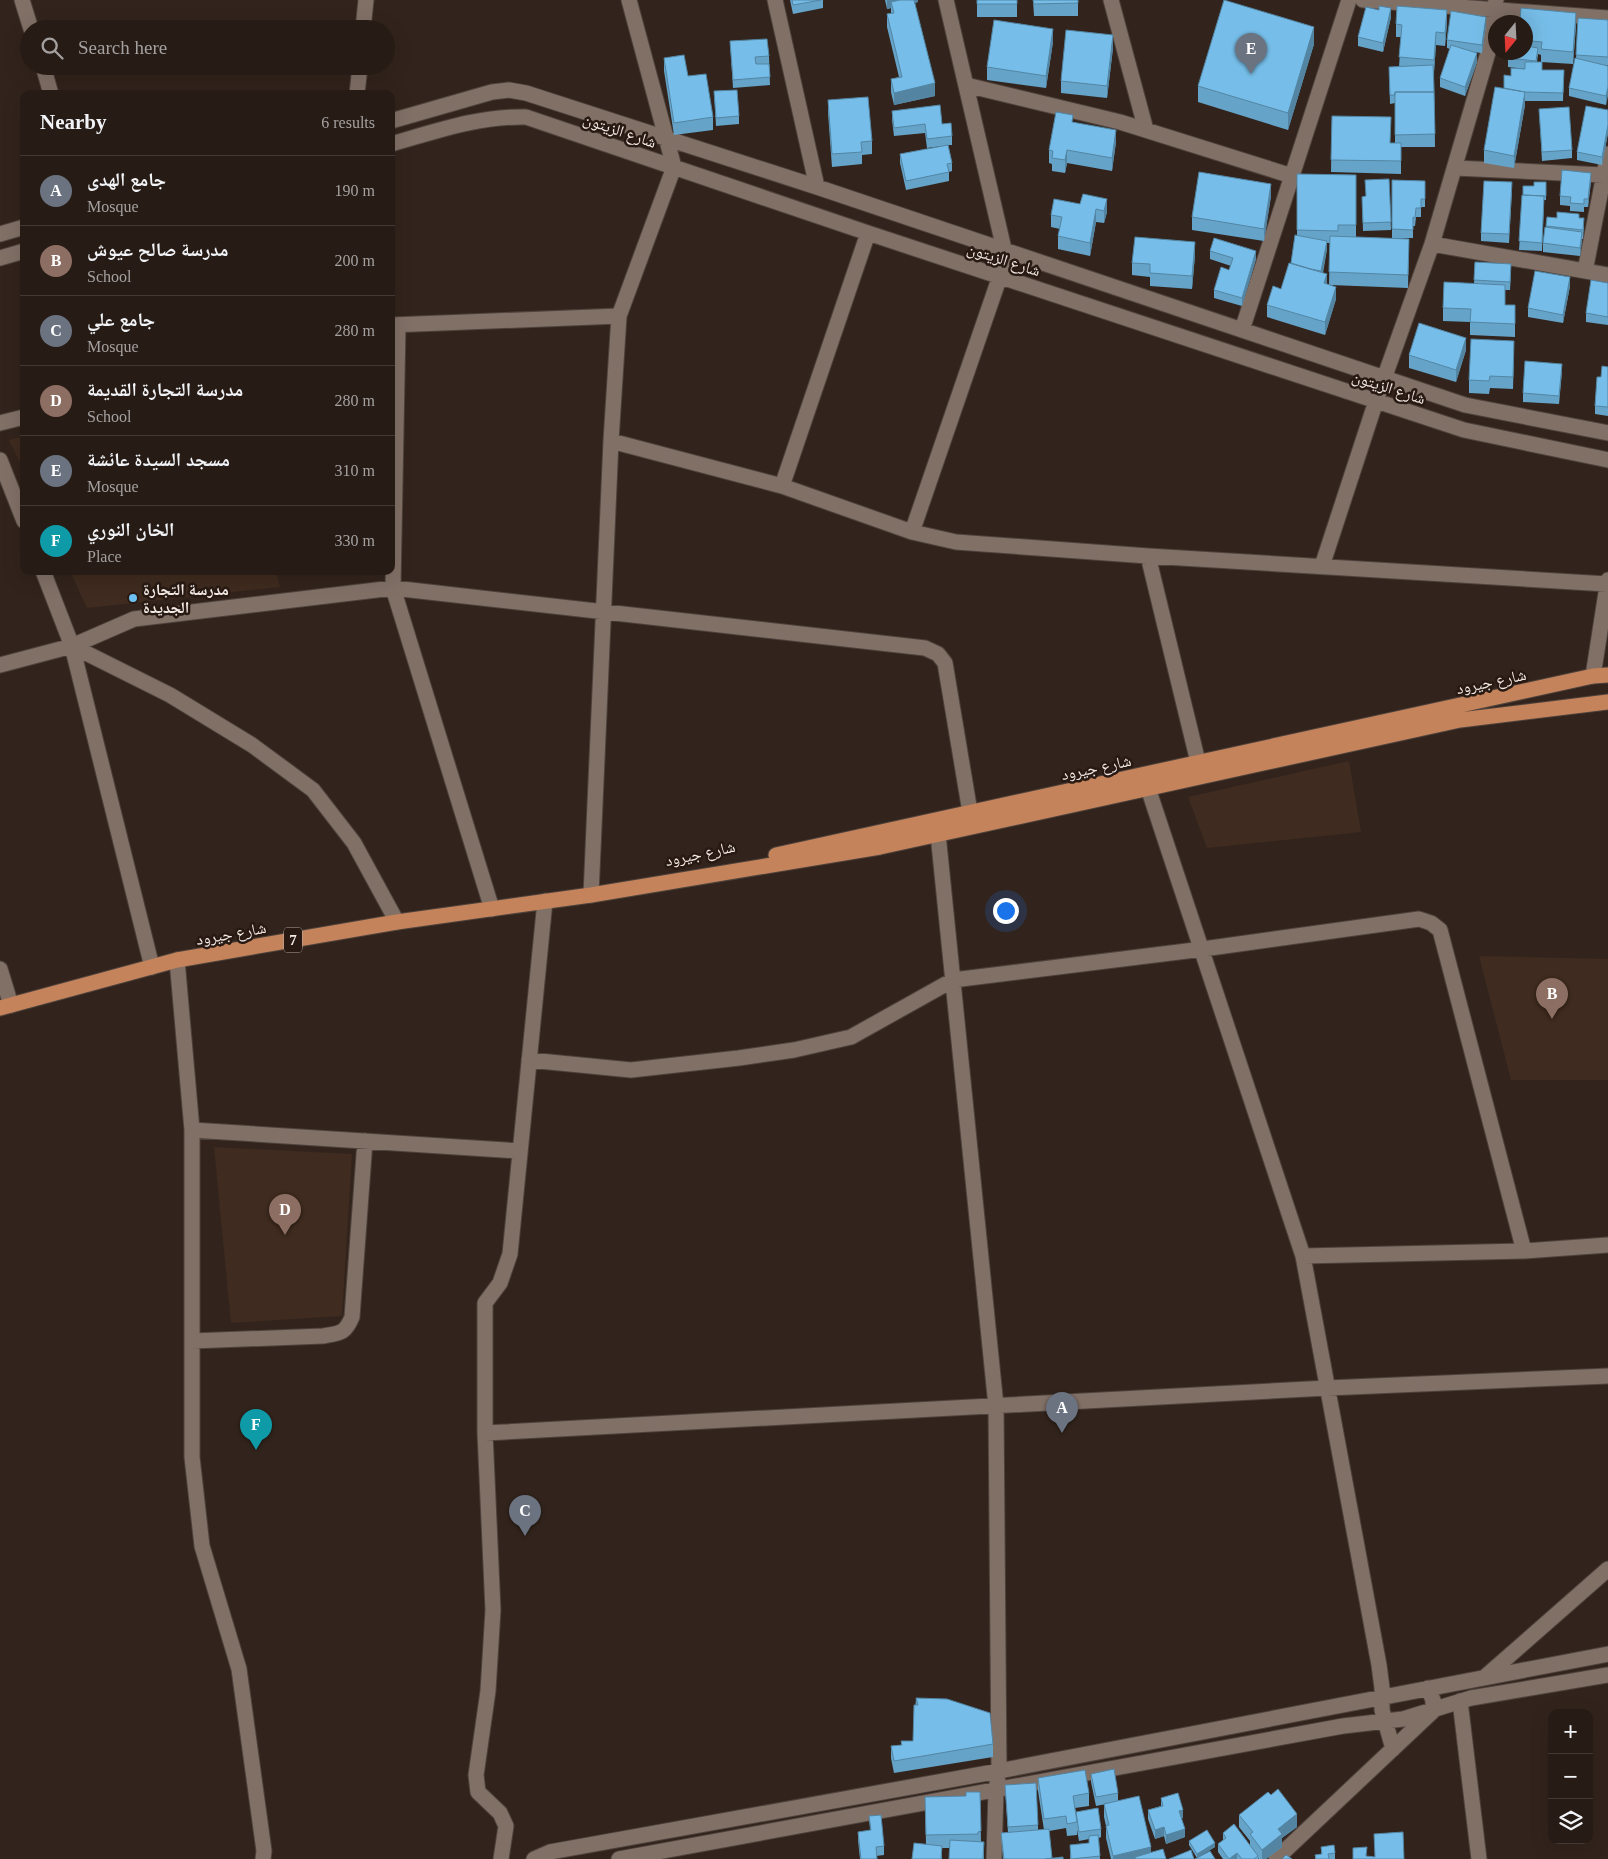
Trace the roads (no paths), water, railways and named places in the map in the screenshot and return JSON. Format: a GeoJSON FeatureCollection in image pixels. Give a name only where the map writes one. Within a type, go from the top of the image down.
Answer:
{"type":"FeatureCollection","features":[{"type":"Feature","properties":{"kind":"main road","name":"شارع جيرود"},"geometry":{"type":"LineString","coordinates":[[591,895],[1593,676],[1608,675]]}},
{"type":"Feature","properties":{"kind":"main road","name":"شارع جيرود"},"geometry":{"type":"LineString","coordinates":[[5,1006],[177,960],[397,922],[591,895],[880,847],[1460,720],[1608,702]]}},
{"type":"Feature","properties":{"kind":"street"},"geometry":{"type":"LineString","coordinates":[[22,0],[28,20]]}},
{"type":"Feature","properties":{"kind":"street"},"geometry":{"type":"LineString","coordinates":[[364,20],[366,0]]}},
{"type":"Feature","properties":{"kind":"street"},"geometry":{"type":"LineString","coordinates":[[591,895],[619,316],[674,167],[629,0]]}},
{"type":"Feature","properties":{"kind":"street"},"geometry":{"type":"LineString","coordinates":[[775,0],[817,187]]}},
{"type":"Feature","properties":{"kind":"street"},"geometry":{"type":"LineString","coordinates":[[912,532],[1000,276],[1004,249],[946,0]]}},
{"type":"Feature","properties":{"kind":"street"},"geometry":{"type":"LineString","coordinates":[[1111,0],[1146,130]]}},
{"type":"Feature","properties":{"kind":"street"},"geometry":{"type":"LineString","coordinates":[[1242,330],[1349,0]]}},
{"type":"Feature","properties":{"kind":"street"},"geometry":{"type":"LineString","coordinates":[[1363,0],[1496,5],[1608,18]]}},
{"type":"Feature","properties":{"kind":"street"},"geometry":{"type":"LineString","coordinates":[[1322,566],[1376,401],[1432,244],[1489,49],[1496,5]]}},
{"type":"Feature","properties":{"kind":"street"},"geometry":{"type":"LineString","coordinates":[[46,75],[50,90]]}},
{"type":"Feature","properties":{"kind":"street"},"geometry":{"type":"LineString","coordinates":[[357,90],[359,75]]}},
{"type":"Feature","properties":{"kind":"street"},"geometry":{"type":"LineString","coordinates":[[966,85],[1120,122],[1292,176]]}},
{"type":"Feature","properties":{"kind":"street","name":"شارع الزيتون"},"geometry":{"type":"LineString","coordinates":[[395,120],[492,92],[509,90],[526,93],[1004,249],[1465,405],[1608,432]]}},
{"type":"Feature","properties":{"kind":"street","name":"شارع الزيتون"},"geometry":{"type":"LineString","coordinates":[[395,143],[469,122],[501,116],[526,117],[868,233],[1464,430],[1608,460]]}},
{"type":"Feature","properties":{"kind":"street"},"geometry":{"type":"LineString","coordinates":[[1585,271],[1608,154]]}},
{"type":"Feature","properties":{"kind":"street"},"geometry":{"type":"LineString","coordinates":[[1455,168],[1604,176]]}},
{"type":"Feature","properties":{"kind":"street"},"geometry":{"type":"LineString","coordinates":[[0,234],[20,228]]}},
{"type":"Feature","properties":{"kind":"street"},"geometry":{"type":"LineString","coordinates":[[782,486],[868,233]]}},
{"type":"Feature","properties":{"kind":"street"},"geometry":{"type":"LineString","coordinates":[[1432,244],[1608,275]]}},
{"type":"Feature","properties":{"kind":"street"},"geometry":{"type":"LineString","coordinates":[[0,258],[20,252]]}},
{"type":"Feature","properties":{"kind":"street"},"geometry":{"type":"LineString","coordinates":[[395,325],[619,316]]}},
{"type":"Feature","properties":{"kind":"street"},"geometry":{"type":"LineString","coordinates":[[0,423],[20,418]]}},
{"type":"Feature","properties":{"kind":"street"},"geometry":{"type":"LineString","coordinates":[[612,441],[782,486],[912,532],[956,542],[1148,556],[1607,584]]}},
{"type":"Feature","properties":{"kind":"street"},"geometry":{"type":"LineString","coordinates":[[0,460],[20,511]]}},
{"type":"Feature","properties":{"kind":"street"},"geometry":{"type":"LineString","coordinates":[[1148,556],[1198,762]]}},
{"type":"Feature","properties":{"kind":"street"},"geometry":{"type":"LineString","coordinates":[[45,575],[72,646],[152,967]]}},
{"type":"Feature","properties":{"kind":"street"},"geometry":{"type":"LineString","coordinates":[[393,575],[393,588],[492,909]]}},
{"type":"Feature","properties":{"kind":"street"},"geometry":{"type":"LineString","coordinates":[[1593,676],[1608,580]]}},
{"type":"Feature","properties":{"kind":"street"},"geometry":{"type":"LineString","coordinates":[[0,665],[72,646],[134,619],[393,588],[925,648],[938,654],[945,663],[970,812]]}},
{"type":"Feature","properties":{"kind":"street"},"geometry":{"type":"LineString","coordinates":[[72,646],[170,695],[252,745],[313,790],[354,843],[397,922]]}},
{"type":"Feature","properties":{"kind":"street"},"geometry":{"type":"LineString","coordinates":[[1148,788],[1203,949],[1303,1256],[1379,1665],[1382,1710],[1393,1749]]}},
{"type":"Feature","properties":{"kind":"street"},"geometry":{"type":"LineString","coordinates":[[938,834],[996,1406],[999,1771],[996,1790],[994,1859]]}},
{"type":"Feature","properties":{"kind":"street"},"geometry":{"type":"LineString","coordinates":[[501,1859],[506,1826],[500,1813],[478,1792],[476,1775],[488,1691],[492,1610],[485,1433],[485,1303],[500,1283],[510,1254],[545,902]]}},
{"type":"Feature","properties":{"kind":"street"},"geometry":{"type":"LineString","coordinates":[[529,1060],[631,1070],[794,1050],[851,1038],[953,980],[1203,949],[1419,919],[1431,923],[1440,930],[1524,1251]]}},
{"type":"Feature","properties":{"kind":"street"},"geometry":{"type":"LineString","coordinates":[[177,960],[192,1130],[192,1457],[202,1546],[239,1668],[264,1850],[263,1859]]}},
{"type":"Feature","properties":{"kind":"street"},"geometry":{"type":"LineString","coordinates":[[0,969],[5,1006]]}},
{"type":"Feature","properties":{"kind":"street"},"geometry":{"type":"LineString","coordinates":[[192,1130],[520,1151]]}},
{"type":"Feature","properties":{"kind":"street"},"geometry":{"type":"LineString","coordinates":[[192,1341],[323,1336],[342,1333],[352,1317],[365,1141]]}},
{"type":"Feature","properties":{"kind":"street"},"geometry":{"type":"LineString","coordinates":[[1303,1256],[1524,1251],[1608,1245]]}},
{"type":"Feature","properties":{"kind":"street"},"geometry":{"type":"LineString","coordinates":[[485,1433],[1327,1388],[1608,1376]]}},
{"type":"Feature","properties":{"kind":"street"},"geometry":{"type":"LineString","coordinates":[[1483,1678],[1608,1569]]}},
{"type":"Feature","properties":{"kind":"street"},"geometry":{"type":"LineString","coordinates":[[534,1859],[550,1852],[999,1771],[1608,1654]]}},
{"type":"Feature","properties":{"kind":"street"},"geometry":{"type":"LineString","coordinates":[[619,1859],[1343,1726],[1403,1719],[1460,1701],[1608,1675]]}},
{"type":"Feature","properties":{"kind":"street"},"geometry":{"type":"LineString","coordinates":[[1276,1859],[1433,1711],[1433,1700],[1428,1688]]}},
{"type":"Feature","properties":{"kind":"street"},"geometry":{"type":"LineString","coordinates":[[1460,1701],[1479,1859]]}},
{"type":"Feature","properties":{"kind":"place","name":"مسجد السيدة عائشة"},"geometry":{"type":"Point","coordinates":[1251,74]}},
{"type":"Feature","properties":{"kind":"place","name":"مدرسة التجارة الجديدة"},"geometry":{"type":"Point","coordinates":[133,598]}},
{"type":"Feature","properties":{"kind":"place","name":"مدرسة صالح عيوش"},"geometry":{"type":"Point","coordinates":[1552,1019]}},
{"type":"Feature","properties":{"kind":"place","name":"مدرسة التجارة القديمة"},"geometry":{"type":"Point","coordinates":[285,1235]}},
{"type":"Feature","properties":{"kind":"place","name":"جامع الهدى"},"geometry":{"type":"Point","coordinates":[1062,1433]}},
{"type":"Feature","properties":{"kind":"place","name":"الخان النوري"},"geometry":{"type":"Point","coordinates":[256,1450]}},
{"type":"Feature","properties":{"kind":"place","name":"جامع علي"},"geometry":{"type":"Point","coordinates":[525,1536]}}]}
